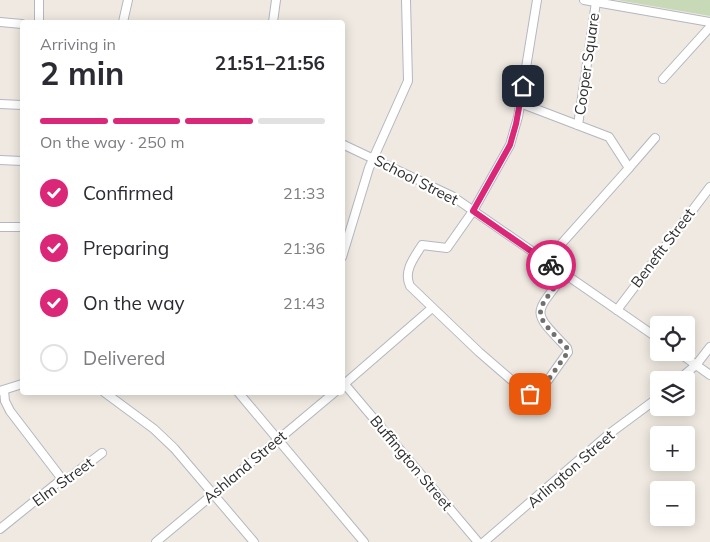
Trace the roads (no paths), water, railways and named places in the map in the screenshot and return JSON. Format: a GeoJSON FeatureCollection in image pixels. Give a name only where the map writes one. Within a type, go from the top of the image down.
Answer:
{"type":"FeatureCollection","features":[{"type":"Feature","properties":{"kind":"street"},"geometry":{"type":"LineString","coordinates":[[39,0],[39,20]]}},
{"type":"Feature","properties":{"kind":"street"},"geometry":{"type":"LineString","coordinates":[[123,20],[128,0]]}},
{"type":"Feature","properties":{"kind":"street"},"geometry":{"type":"LineString","coordinates":[[273,20],[276,0]]}},
{"type":"Feature","properties":{"kind":"street"},"geometry":{"type":"LineString","coordinates":[[345,247],[373,158],[408,81],[406,0]]}},
{"type":"Feature","properties":{"kind":"street"},"geometry":{"type":"LineString","coordinates":[[537,0],[520,103],[510,145],[473,211],[447,248],[422,245],[409,266],[407,278],[410,286],[432,308],[523,390],[533,394],[541,390],[568,352],[567,348],[544,325],[540,315],[543,303],[565,274]]}},
{"type":"Feature","properties":{"kind":"street"},"geometry":{"type":"LineString","coordinates":[[584,0],[710,22]]}},
{"type":"Feature","properties":{"kind":"street","name":"Cooper Square"},"geometry":{"type":"LineString","coordinates":[[578,125],[596,2]]}},
{"type":"Feature","properties":{"kind":"street"},"geometry":{"type":"LineString","coordinates":[[0,22],[20,24]]}},
{"type":"Feature","properties":{"kind":"street"},"geometry":{"type":"LineString","coordinates":[[663,80],[710,26]]}},
{"type":"Feature","properties":{"kind":"street"},"geometry":{"type":"LineString","coordinates":[[520,103],[609,137],[629,168]]}},
{"type":"Feature","properties":{"kind":"street"},"geometry":{"type":"LineString","coordinates":[[0,104],[20,105]]}},
{"type":"Feature","properties":{"kind":"street"},"geometry":{"type":"LineString","coordinates":[[546,261],[655,138]]}},
{"type":"Feature","properties":{"kind":"street","name":"School Street"},"geometry":{"type":"LineString","coordinates":[[345,145],[447,194],[650,333]]}},
{"type":"Feature","properties":{"kind":"street"},"geometry":{"type":"LineString","coordinates":[[0,160],[20,161]]}},
{"type":"Feature","properties":{"kind":"street","name":"Benefit Street"},"geometry":{"type":"LineString","coordinates":[[617,310],[710,187]]}},
{"type":"Feature","properties":{"kind":"street"},"geometry":{"type":"LineString","coordinates":[[0,227],[20,227]]}},
{"type":"Feature","properties":{"kind":"street"},"geometry":{"type":"LineString","coordinates":[[345,382],[432,308]]}},
{"type":"Feature","properties":{"kind":"street"},"geometry":{"type":"LineString","coordinates":[[689,371],[710,347]]}},
{"type":"Feature","properties":{"kind":"street"},"geometry":{"type":"LineString","coordinates":[[690,361],[710,375]]}},
{"type":"Feature","properties":{"kind":"street"},"geometry":{"type":"LineString","coordinates":[[20,385],[2,391],[5,401],[10,411],[62,479]]}},
{"type":"Feature","properties":{"kind":"street","name":"Buffington Street"},"geometry":{"type":"LineString","coordinates":[[345,386],[478,542]]}},
{"type":"Feature","properties":{"kind":"street"},"geometry":{"type":"LineString","coordinates":[[108,395],[154,429],[174,448],[254,542]]}},
{"type":"Feature","properties":{"kind":"street"},"geometry":{"type":"LineString","coordinates":[[241,395],[364,542]]}},
{"type":"Feature","properties":{"kind":"street","name":"Ashland Street"},"geometry":{"type":"LineString","coordinates":[[156,542],[331,395]]}},
{"type":"Feature","properties":{"kind":"street","name":"Arlington Street"},"geometry":{"type":"LineString","coordinates":[[484,542],[609,434],[650,403]]}},
{"type":"Feature","properties":{"kind":"street","name":"Elm Street"},"geometry":{"type":"LineString","coordinates":[[0,529],[62,479],[70,477],[102,453]]}}]}
